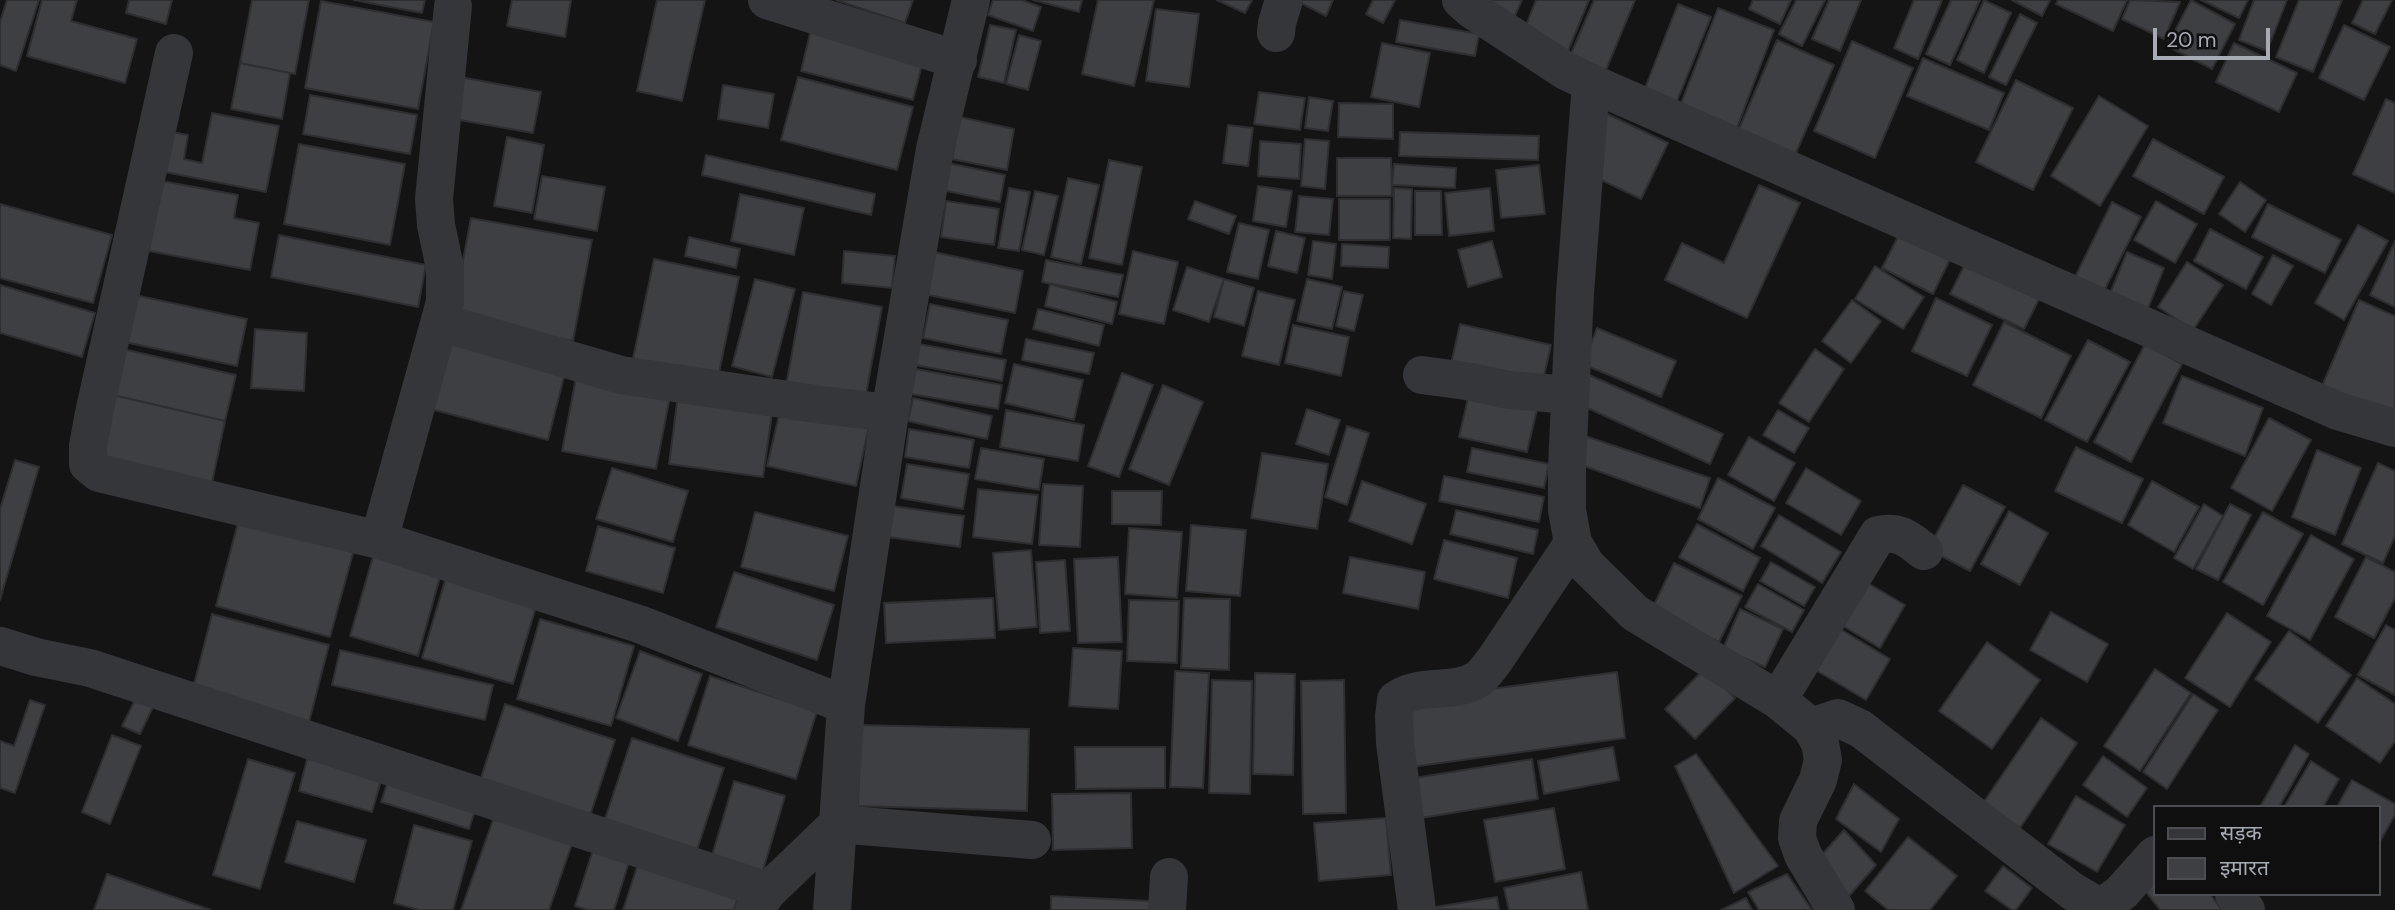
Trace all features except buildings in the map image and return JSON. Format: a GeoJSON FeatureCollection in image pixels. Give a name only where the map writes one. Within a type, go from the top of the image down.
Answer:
{"type":"FeatureCollection","features":[{"type":"Feature","properties":{"kind":"street"},"geometry":{"type":"LineString","coordinates":[[767,0],[958,60]]}},
{"type":"Feature","properties":{"kind":"street"},"geometry":{"type":"LineString","coordinates":[[832,910],[846,705],[890,413],[934,149],[971,0]]}},
{"type":"Feature","properties":{"kind":"street"},"geometry":{"type":"LineString","coordinates":[[1461,0],[1566,71],[1591,83],[2338,411],[2395,428]]}},
{"type":"Feature","properties":{"kind":"street"},"geometry":{"type":"LineString","coordinates":[[379,540],[445,302],[445,268],[433,199],[453,6]]}},
{"type":"Feature","properties":{"kind":"street"},"geometry":{"type":"LineString","coordinates":[[174,53],[94,413],[88,446],[88,464],[99,473],[379,540],[639,624],[846,705]]}},
{"type":"Feature","properties":{"kind":"street"},"geometry":{"type":"LineString","coordinates":[[1591,83],[1570,395],[1567,510],[1573,543],[1586,565],[1635,613],[1778,700],[1811,727],[1820,743],[1823,760],[1818,780],[1798,821],[1797,838],[1803,855],[1836,910]]}},
{"type":"Feature","properties":{"kind":"street"},"geometry":{"type":"LineString","coordinates":[[440,322],[621,375],[890,413]]}},
{"type":"Feature","properties":{"kind":"street"},"geometry":{"type":"LineString","coordinates":[[1422,375],[1509,390],[1570,395]]}},
{"type":"Feature","properties":{"kind":"street"},"geometry":{"type":"LineString","coordinates":[[1778,700],[1878,535],[1899,533],[1924,551]]}},
{"type":"Feature","properties":{"kind":"street"},"geometry":{"type":"LineString","coordinates":[[1417,910],[1395,744],[1396,701],[1406,693],[1460,686],[1479,678],[1494,661],[1573,543]]}},
{"type":"Feature","properties":{"kind":"street"},"geometry":{"type":"LineString","coordinates":[[0,646],[36,657],[90,668],[761,900],[838,824],[1032,840]]}},
{"type":"Feature","properties":{"kind":"street"},"geometry":{"type":"LineString","coordinates":[[1811,727],[1838,718],[1861,729],[2072,891],[2100,909],[2122,891],[2154,856]]}}]}
